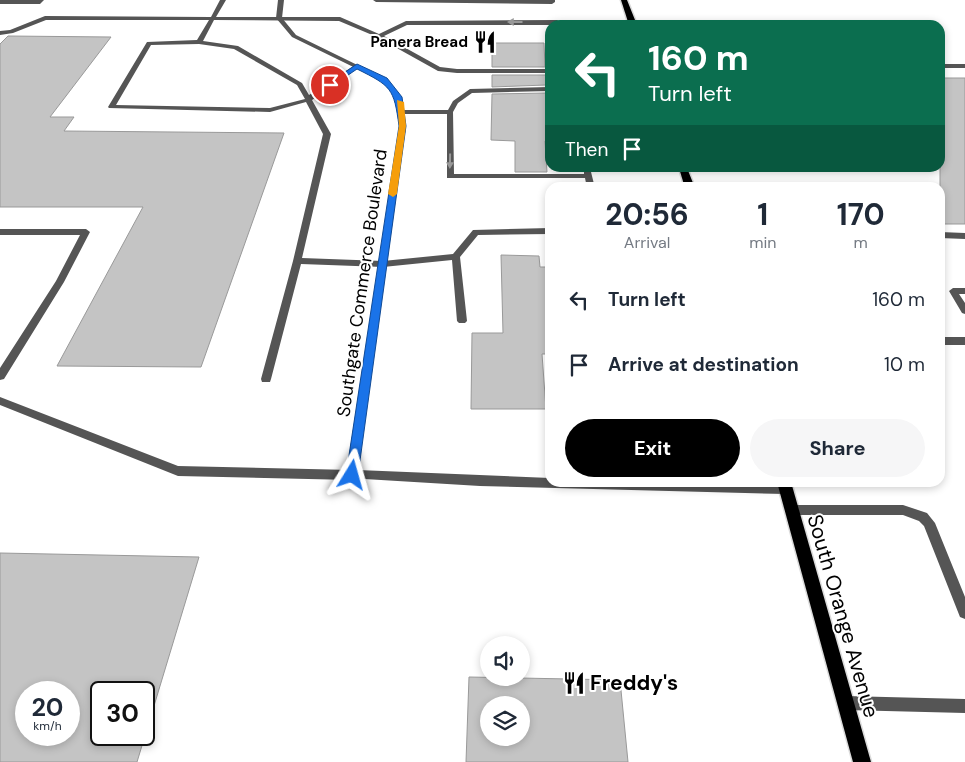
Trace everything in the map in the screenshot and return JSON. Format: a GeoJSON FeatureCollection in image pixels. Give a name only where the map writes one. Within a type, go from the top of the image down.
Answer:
{"type":"FeatureCollection","features":[{"type":"Feature","properties":{"kind":"main road"},"geometry":{"type":"LineString","coordinates":[[624,0],[631,20]]}},
{"type":"Feature","properties":{"kind":"main road","name":"South Orange Avenue"},"geometry":{"type":"LineString","coordinates":[[784,487],[862,762]]}},
{"type":"Feature","properties":{"kind":"street"},"geometry":{"type":"LineString","coordinates":[[199,42],[223,0]]}},
{"type":"Feature","properties":{"kind":"street"},"geometry":{"type":"LineString","coordinates":[[279,18],[281,0]]}},
{"type":"Feature","properties":{"kind":"street"},"geometry":{"type":"LineString","coordinates":[[376,0],[552,2],[552,0]]}},
{"type":"Feature","properties":{"kind":"street"},"geometry":{"type":"LineString","coordinates":[[0,2],[41,1],[45,18]]}},
{"type":"Feature","properties":{"kind":"street"},"geometry":{"type":"LineString","coordinates":[[0,32],[11,32],[45,18],[279,18],[340,20],[379,36],[438,69],[456,71],[545,71]]}},
{"type":"Feature","properties":{"kind":"street","name":"Southgate Commerce Boulevard"},"geometry":{"type":"LineString","coordinates":[[279,18],[294,36],[384,80],[399,98],[402,126],[352,475]]}},
{"type":"Feature","properties":{"kind":"street"},"geometry":{"type":"LineString","coordinates":[[379,36],[406,23],[545,22]]}},
{"type":"Feature","properties":{"kind":"street"},"geometry":{"type":"LineString","coordinates":[[266,378],[297,262],[327,134],[307,100],[300,84],[236,47],[199,42],[149,44],[111,107],[270,110],[307,100],[357,66]]}},
{"type":"Feature","properties":{"kind":"street"},"geometry":{"type":"LineString","coordinates":[[945,66],[965,66]]}},
{"type":"Feature","properties":{"kind":"street"},"geometry":{"type":"LineString","coordinates":[[545,89],[470,91],[456,102],[450,112],[450,176],[587,172]]}},
{"type":"Feature","properties":{"kind":"street"},"geometry":{"type":"LineString","coordinates":[[401,112],[450,112]]}},
{"type":"Feature","properties":{"kind":"street"},"geometry":{"type":"LineString","coordinates":[[462,322],[456,257],[476,232],[545,231]]}},
{"type":"Feature","properties":{"kind":"street"},"geometry":{"type":"LineString","coordinates":[[0,232],[86,232],[60,282],[0,376]]}},
{"type":"Feature","properties":{"kind":"street"},"geometry":{"type":"LineString","coordinates":[[945,235],[965,236]]}},
{"type":"Feature","properties":{"kind":"street"},"geometry":{"type":"LineString","coordinates":[[297,262],[383,264],[456,257]]}},
{"type":"Feature","properties":{"kind":"street"},"geometry":{"type":"LineString","coordinates":[[965,291],[953,291],[965,311]]}},
{"type":"Feature","properties":{"kind":"street"},"geometry":{"type":"LineString","coordinates":[[945,341],[965,341]]}},
{"type":"Feature","properties":{"kind":"street"},"geometry":{"type":"LineString","coordinates":[[0,400],[178,471],[545,482]]}},
{"type":"Feature","properties":{"kind":"street"},"geometry":{"type":"LineString","coordinates":[[791,510],[903,510],[923,517],[929,523],[965,612]]}},
{"type":"Feature","properties":{"kind":"street"},"geometry":{"type":"LineString","coordinates":[[846,703],[965,706]]}},
{"type":"Feature","properties":{"kind":"building"},"geometry":{"type":"Polygon","coordinates":[[[8,36],[111,37],[50,117],[74,117],[64,131],[284,133],[201,367],[57,366],[143,207],[0,207],[0,44],[8,36]]]}},
{"type":"Feature","properties":{"kind":"building"},"geometry":{"type":"Polygon","coordinates":[[[492,43],[544,43],[545,67],[492,67],[492,43]]]}},
{"type":"Feature","properties":{"kind":"building"},"geometry":{"type":"Polygon","coordinates":[[[492,75],[545,75],[545,85],[492,87],[492,75]]]}},
{"type":"Feature","properties":{"kind":"building"},"geometry":{"type":"Polygon","coordinates":[[[945,78],[965,78],[965,224],[945,224],[945,182],[940,182],[940,172],[945,172],[945,78]]]}},
{"type":"Feature","properties":{"kind":"building"},"geometry":{"type":"Polygon","coordinates":[[[545,93],[545,172],[515,172],[515,141],[491,140],[492,94],[545,93]]]}},
{"type":"Feature","properties":{"kind":"building"},"geometry":{"type":"Polygon","coordinates":[[[501,255],[539,256],[540,267],[545,267],[545,354],[542,354],[545,409],[471,409],[472,333],[503,333],[501,255]]]}},
{"type":"Feature","properties":{"kind":"building"},"geometry":{"type":"Polygon","coordinates":[[[0,553],[199,557],[155,702],[155,681],[90,681],[90,746],[142,746],[137,762],[0,762],[0,553]]]}},
{"type":"Feature","properties":{"kind":"building"},"geometry":{"type":"Polygon","coordinates":[[[469,677],[480,677],[480,686],[530,686],[530,678],[620,680],[628,762],[466,762],[469,677]]]}},
{"type":"Feature","properties":{"kind":"slow traffic"},"geometry":{"type":"LineString","coordinates":[[393,194],[402,126],[400,102]]}},
{"type":"Feature","properties":{"kind":"place","name":"Panera Bread"},"geometry":{"type":"Point","coordinates":[485,42]}},
{"type":"Feature","properties":{"kind":"place","name":"Freddy's"},"geometry":{"type":"Point","coordinates":[574,683]}},
{"type":"Feature","properties":{"kind":"route"},"geometry":{"type":"LineString","coordinates":[[330,85],[357,66],[384,80],[399,98],[402,126],[352,475]]}}]}
